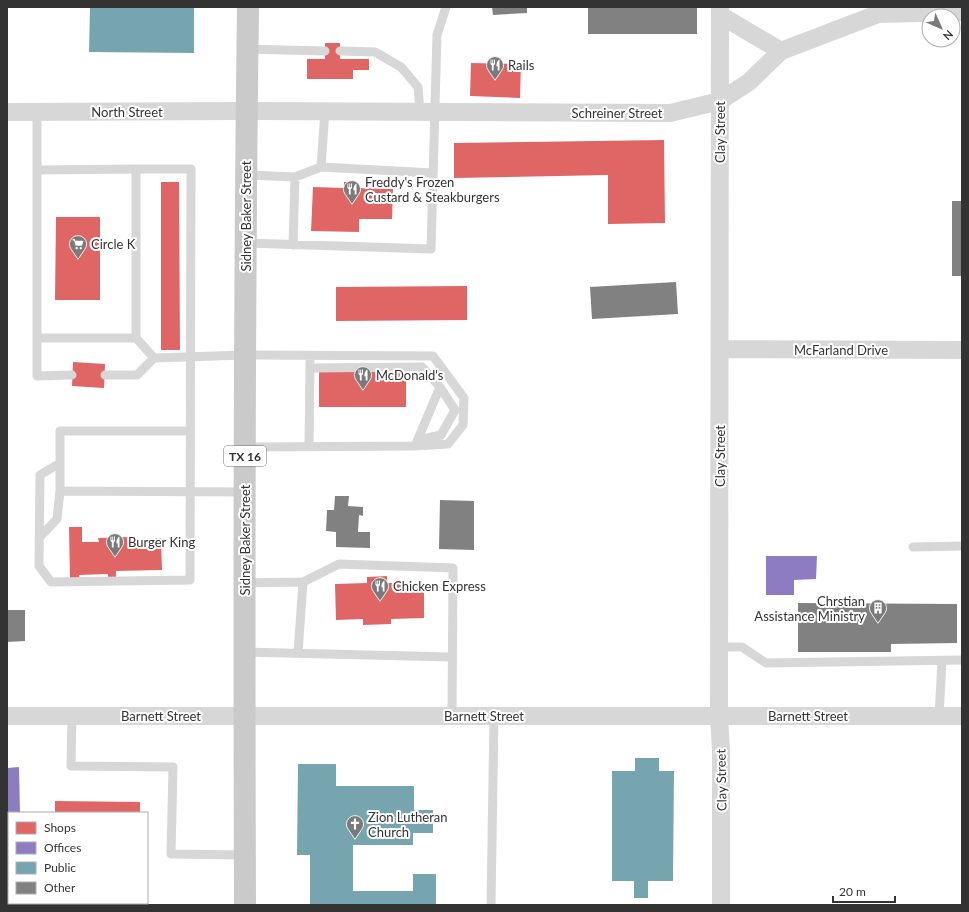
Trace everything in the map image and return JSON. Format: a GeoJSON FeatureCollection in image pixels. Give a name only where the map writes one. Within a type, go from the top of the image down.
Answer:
{"type":"FeatureCollection","features":[{"type":"Feature","properties":{"kind":"main road","name":"Sidney Baker Street"},"geometry":{"type":"LineString","coordinates":[[245,905],[244,652],[246,111],[248,7]]}},
{"type":"Feature","properties":{"kind":"street"},"geometry":{"type":"LineString","coordinates":[[720,11],[781,51]]}},
{"type":"Feature","properties":{"kind":"street","name":"Clay Street"},"geometry":{"type":"LineString","coordinates":[[720,11],[719,716],[721,758],[721,905]]}},
{"type":"Feature","properties":{"kind":"street","name":"Schreiner Street"},"geometry":{"type":"LineString","coordinates":[[246,111],[670,113],[720,101],[749,82],[781,51],[878,14],[962,12]]}},
{"type":"Feature","properties":{"kind":"street","name":"North Street"},"geometry":{"type":"LineString","coordinates":[[7,112],[246,111]]}},
{"type":"Feature","properties":{"kind":"street","name":"McFarland Drive"},"geometry":{"type":"LineString","coordinates":[[720,349],[962,350]]}},
{"type":"Feature","properties":{"kind":"street","name":"Barnett Street"},"geometry":{"type":"LineString","coordinates":[[7,716],[962,716]]}},
{"type":"Feature","properties":{"kind":"lane"},"geometry":{"type":"LineString","coordinates":[[246,243],[431,249],[433,173],[428,112],[436,35],[446,7]]}},
{"type":"Feature","properties":{"kind":"lane"},"geometry":{"type":"LineString","coordinates":[[247,49],[325,51]]}},
{"type":"Feature","properties":{"kind":"lane"},"geometry":{"type":"LineString","coordinates":[[340,51],[375,52],[401,67],[418,87],[428,112]]}},
{"type":"Feature","properties":{"kind":"lane"},"geometry":{"type":"LineString","coordinates":[[321,167],[325,111]]}},
{"type":"Feature","properties":{"kind":"lane"},"geometry":{"type":"LineString","coordinates":[[36,112],[37,376],[72,376]]}},
{"type":"Feature","properties":{"kind":"lane"},"geometry":{"type":"LineString","coordinates":[[246,175],[295,177],[321,167],[433,173]]}},
{"type":"Feature","properties":{"kind":"lane"},"geometry":{"type":"LineString","coordinates":[[136,169],[136,338],[154,358]]}},
{"type":"Feature","properties":{"kind":"lane"},"geometry":{"type":"LineString","coordinates":[[37,170],[191,169],[190,580],[51,582],[39,566],[40,475],[60,464]]}},
{"type":"Feature","properties":{"kind":"lane"},"geometry":{"type":"LineString","coordinates":[[293,245],[295,177]]}},
{"type":"Feature","properties":{"kind":"lane"},"geometry":{"type":"LineString","coordinates":[[37,338],[136,338]]}},
{"type":"Feature","properties":{"kind":"lane"},"geometry":{"type":"LineString","coordinates":[[105,375],[137,375],[154,358],[245,355],[433,356],[464,398],[463,425],[448,444],[417,443],[309,447],[245,447]]}},
{"type":"Feature","properties":{"kind":"lane"},"geometry":{"type":"LineString","coordinates":[[309,447],[310,355]]}},
{"type":"Feature","properties":{"kind":"lane"},"geometry":{"type":"LineString","coordinates":[[310,368],[422,367],[440,387],[455,410],[441,435],[417,443]]}},
{"type":"Feature","properties":{"kind":"lane"},"geometry":{"type":"LineString","coordinates":[[417,443],[440,387]]}},
{"type":"Feature","properties":{"kind":"lane"},"geometry":{"type":"LineString","coordinates":[[39,538],[56,519],[60,491],[60,431],[190,432]]}},
{"type":"Feature","properties":{"kind":"lane"},"geometry":{"type":"LineString","coordinates":[[60,491],[245,492]]}},
{"type":"Feature","properties":{"kind":"lane"},"geometry":{"type":"LineString","coordinates":[[913,547],[962,546]]}},
{"type":"Feature","properties":{"kind":"lane"},"geometry":{"type":"LineString","coordinates":[[245,583],[303,582],[339,564],[453,568],[452,716]]}},
{"type":"Feature","properties":{"kind":"lane"},"geometry":{"type":"LineString","coordinates":[[298,653],[303,582]]}},
{"type":"Feature","properties":{"kind":"lane"},"geometry":{"type":"LineString","coordinates":[[720,647],[742,647],[766,663],[962,660]]}},
{"type":"Feature","properties":{"kind":"lane"},"geometry":{"type":"LineString","coordinates":[[244,652],[452,657]]}},
{"type":"Feature","properties":{"kind":"lane"},"geometry":{"type":"LineString","coordinates":[[940,716],[942,661]]}},
{"type":"Feature","properties":{"kind":"lane"},"geometry":{"type":"LineString","coordinates":[[72,716],[71,766],[172,767],[171,854],[245,855]]}},
{"type":"Feature","properties":{"kind":"lane"},"geometry":{"type":"LineString","coordinates":[[491,905],[494,716]]}},
{"type":"Feature","properties":{"kind":"building: Shops"},"geometry":{"type":"Polygon","coordinates":[[[325,43],[340,43],[340,59],[369,59],[369,70],[353,70],[353,79],[307,79],[307,59],[325,59],[325,43]]]}},
{"type":"Feature","properties":{"kind":"building: Shops","name":"Rails"},"geometry":{"type":"Polygon","coordinates":[[[471,63],[521,64],[520,98],[470,96],[471,63]]]}},
{"type":"Feature","properties":{"kind":"building: Shops"},"geometry":{"type":"Polygon","coordinates":[[[664,140],[665,223],[608,224],[608,175],[454,178],[454,143],[664,140]]]}},
{"type":"Feature","properties":{"kind":"building: Shops"},"geometry":{"type":"Polygon","coordinates":[[[161,182],[179,182],[180,350],[161,350],[161,182]]]}},
{"type":"Feature","properties":{"kind":"building: Shops","name":"Freddy's Frozen Custard & Steakburgers"},"geometry":{"type":"Polygon","coordinates":[[[344,182],[356,182],[356,188],[393,189],[392,219],[359,219],[359,232],[311,231],[313,187],[344,188],[344,182]]]}},
{"type":"Feature","properties":{"kind":"building: Shops","name":"Circle K"},"geometry":{"type":"Polygon","coordinates":[[[56,217],[100,217],[100,300],[55,300],[56,217]]]}},
{"type":"Feature","properties":{"kind":"building: Shops"},"geometry":{"type":"Polygon","coordinates":[[[467,286],[467,320],[336,321],[336,287],[467,286]]]}},
{"type":"Feature","properties":{"kind":"building: Shops"},"geometry":{"type":"Polygon","coordinates":[[[73,362],[105,364],[104,388],[72,386],[73,362]]]}},
{"type":"Feature","properties":{"kind":"building: Shops","name":"McDonald's"},"geometry":{"type":"Polygon","coordinates":[[[319,372],[406,372],[406,407],[319,407],[319,372]]]}},
{"type":"Feature","properties":{"kind":"building: Shops","name":"Burger King"},"geometry":{"type":"Polygon","coordinates":[[[69,527],[82,527],[82,542],[99,542],[98,538],[129,537],[129,544],[148,543],[149,538],[161,538],[162,570],[116,571],[116,579],[108,579],[108,574],[79,575],[80,580],[70,580],[69,527]]]}},
{"type":"Feature","properties":{"kind":"building: Shops","name":"Chicken Express"},"geometry":{"type":"Polygon","coordinates":[[[387,576],[387,583],[424,583],[424,618],[391,619],[391,624],[363,625],[363,619],[336,620],[335,584],[367,583],[367,577],[387,576]]]}},
{"type":"Feature","properties":{"kind":"building: Shops"},"geometry":{"type":"Polygon","coordinates":[[[55,801],[140,802],[140,812],[55,812],[55,801]]]}},
{"type":"Feature","properties":{"kind":"building: Offices"},"geometry":{"type":"Polygon","coordinates":[[[766,556],[817,556],[816,579],[794,580],[794,595],[766,595],[766,556]]]}},
{"type":"Feature","properties":{"kind":"building: Offices"},"geometry":{"type":"Polygon","coordinates":[[[19,767],[20,812],[7,813],[7,768],[19,767]]]}},
{"type":"Feature","properties":{"kind":"building: Public"},"geometry":{"type":"Polygon","coordinates":[[[90,7],[194,7],[194,53],[89,52],[90,7]]]}},
{"type":"Feature","properties":{"kind":"building: Public"},"geometry":{"type":"Polygon","coordinates":[[[635,758],[659,758],[659,771],[674,771],[673,881],[648,881],[648,898],[634,898],[634,881],[612,881],[612,771],[635,771],[635,758]]]}},
{"type":"Feature","properties":{"kind":"building: Public","name":"Zion Lutheran Church"},"geometry":{"type":"Polygon","coordinates":[[[298,764],[336,764],[336,786],[414,786],[414,810],[433,810],[433,833],[413,833],[413,845],[353,845],[353,891],[413,891],[413,874],[436,874],[436,905],[310,905],[310,855],[297,855],[298,764]]]}},
{"type":"Feature","properties":{"kind":"building: Other"},"geometry":{"type":"Polygon","coordinates":[[[492,7],[527,7],[527,13],[493,15],[492,7]]]}},
{"type":"Feature","properties":{"kind":"building: Other"},"geometry":{"type":"Polygon","coordinates":[[[588,7],[697,7],[697,34],[588,34],[588,7]]]}},
{"type":"Feature","properties":{"kind":"building: Other"},"geometry":{"type":"Polygon","coordinates":[[[952,201],[962,201],[962,276],[952,276],[952,201]]]}},
{"type":"Feature","properties":{"kind":"building: Other"},"geometry":{"type":"Polygon","coordinates":[[[676,282],[678,314],[592,319],[590,287],[676,282]]]}},
{"type":"Feature","properties":{"kind":"building: Other"},"geometry":{"type":"Polygon","coordinates":[[[335,496],[349,496],[348,506],[363,507],[363,516],[359,515],[358,532],[370,532],[370,548],[336,547],[336,532],[326,531],[327,510],[334,510],[335,496]]]}},
{"type":"Feature","properties":{"kind":"building: Other"},"geometry":{"type":"Polygon","coordinates":[[[440,500],[474,501],[474,550],[439,549],[440,500]]]}},
{"type":"Feature","properties":{"kind":"building: Other","name":"Chrstian Assistance Ministry"},"geometry":{"type":"Polygon","coordinates":[[[798,603],[957,604],[957,643],[891,644],[891,652],[798,652],[798,603]]]}},
{"type":"Feature","properties":{"kind":"building: Other"},"geometry":{"type":"Polygon","coordinates":[[[7,610],[25,610],[25,641],[7,642],[7,610]]]}},
{"type":"Feature","properties":{"kind":"place","name":"Rails"},"geometry":{"type":"Point","coordinates":[495,80]}},
{"type":"Feature","properties":{"kind":"place","name":"Freddy's Frozen Custard & Steakburgers"},"geometry":{"type":"Point","coordinates":[352,204]}},
{"type":"Feature","properties":{"kind":"place","name":"Circle K"},"geometry":{"type":"Point","coordinates":[78,259]}},
{"type":"Feature","properties":{"kind":"place","name":"McDonald's"},"geometry":{"type":"Point","coordinates":[363,390]}},
{"type":"Feature","properties":{"kind":"place","name":"Burger King"},"geometry":{"type":"Point","coordinates":[115,557]}},
{"type":"Feature","properties":{"kind":"place","name":"Chicken Express"},"geometry":{"type":"Point","coordinates":[380,601]}},
{"type":"Feature","properties":{"kind":"place","name":"Chrstian Assistance Ministry"},"geometry":{"type":"Point","coordinates":[878,623]}},
{"type":"Feature","properties":{"kind":"place","name":"Zion Lutheran Church"},"geometry":{"type":"Point","coordinates":[355,839]}}]}
